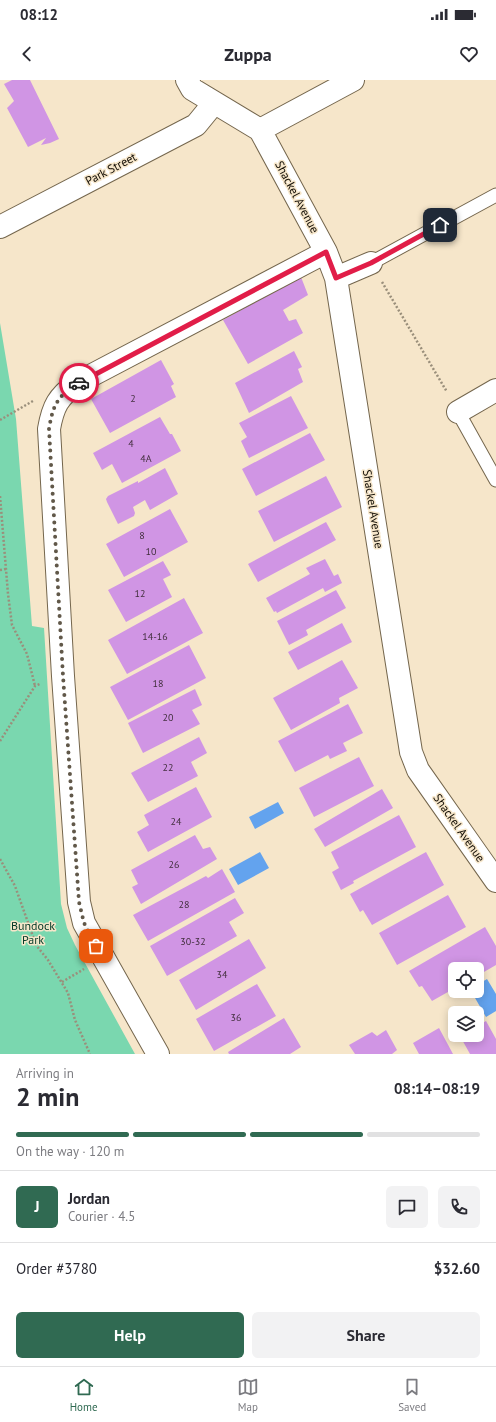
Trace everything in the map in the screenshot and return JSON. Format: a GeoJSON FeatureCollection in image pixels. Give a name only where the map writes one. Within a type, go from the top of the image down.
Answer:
{"type":"FeatureCollection","features":[{"type":"Feature","properties":{"kind":"street"},"geometry":{"type":"LineString","coordinates":[[189,85],[214,103],[260,130],[353,80]]}},
{"type":"Feature","properties":{"kind":"street","name":"Park Street"},"geometry":{"type":"LineString","coordinates":[[0,226],[196,125],[214,103]]}},
{"type":"Feature","properties":{"kind":"street","name":"Shackel Avenue"},"geometry":{"type":"LineString","coordinates":[[260,130],[326,252],[336,278],[411,752],[418,770],[496,881]]}},
{"type":"Feature","properties":{"kind":"street"},"geometry":{"type":"LineString","coordinates":[[158,1054],[84,923],[79,902],[63,676],[49,429],[51,416],[57,402],[65,392],[78,383],[326,252]]}},
{"type":"Feature","properties":{"kind":"street"},"geometry":{"type":"LineString","coordinates":[[336,278],[371,263]]}},
{"type":"Feature","properties":{"kind":"street"},"geometry":{"type":"LineString","coordinates":[[458,412],[496,390]]}},
{"type":"Feature","properties":{"kind":"lane"},"geometry":{"type":"LineString","coordinates":[[371,263],[496,195]]}},
{"type":"Feature","properties":{"kind":"lane"},"geometry":{"type":"LineString","coordinates":[[458,412],[496,480]]}},
{"type":"Feature","properties":{"kind":"path"},"geometry":{"type":"LineString","coordinates":[[371,263],[458,412]]}},
{"type":"Feature","properties":{"kind":"path"},"geometry":{"type":"LineString","coordinates":[[0,420],[35,400]]}},
{"type":"Feature","properties":{"kind":"path"},"geometry":{"type":"LineString","coordinates":[[0,496],[12,625],[27,654],[35,686]]}},
{"type":"Feature","properties":{"kind":"path"},"geometry":{"type":"LineString","coordinates":[[0,570],[6,569]]}},
{"type":"Feature","properties":{"kind":"path"},"geometry":{"type":"LineString","coordinates":[[0,741],[35,686],[63,676]]}},
{"type":"Feature","properties":{"kind":"path"},"geometry":{"type":"LineString","coordinates":[[0,859],[15,886],[36,945],[48,960],[68,993],[75,1020],[90,1054]]}},
{"type":"Feature","properties":{"kind":"path"},"geometry":{"type":"LineString","coordinates":[[62,982],[86,967]]}},
{"type":"Feature","properties":{"kind":"green space","name":"Bundock Park"},"geometry":{"type":"Polygon","coordinates":[[[0,323],[16,419],[32,626],[44,628],[61,904],[67,928],[75,945],[135,1054],[0,1054],[0,323]]]}},
{"type":"Feature","properties":{"kind":"water"},"geometry":{"type":"Polygon","coordinates":[[[278,802],[284,813],[255,829],[249,817],[278,802]]]}},
{"type":"Feature","properties":{"kind":"water"},"geometry":{"type":"Polygon","coordinates":[[[260,852],[269,868],[238,885],[229,869],[260,852]]]}},
{"type":"Feature","properties":{"kind":"water"},"geometry":{"type":"Polygon","coordinates":[[[487,979],[496,994],[496,1011],[486,1017],[484,1014],[484,1006],[480,1006],[475,998],[484,998],[484,981],[487,979]]]}},
{"type":"Feature","properties":{"kind":"building"},"geometry":{"type":"Polygon","coordinates":[[[12,80],[30,80],[59,139],[41,145],[46,138],[28,147],[7,108],[14,101],[4,84],[12,80]]]}},
{"type":"Feature","properties":{"kind":"building"},"geometry":{"type":"Polygon","coordinates":[[[301,277],[308,295],[283,310],[289,321],[296,319],[303,333],[248,364],[223,320],[301,277]]]}},
{"type":"Feature","properties":{"kind":"building"},"geometry":{"type":"Polygon","coordinates":[[[294,351],[302,367],[298,369],[303,382],[249,413],[235,383],[294,351]]]}},
{"type":"Feature","properties":{"kind":"building"},"geometry":{"type":"Polygon","coordinates":[[[161,360],[174,384],[171,386],[176,397],[110,433],[91,399],[161,360]]]}},
{"type":"Feature","properties":{"kind":"building"},"geometry":{"type":"Polygon","coordinates":[[[291,396],[308,428],[249,458],[241,441],[247,437],[239,423],[291,396]]]}},
{"type":"Feature","properties":{"kind":"building"},"geometry":{"type":"Polygon","coordinates":[[[160,417],[170,434],[172,434],[181,451],[122,483],[112,464],[102,470],[93,453],[160,417]]]}},
{"type":"Feature","properties":{"kind":"building"},"geometry":{"type":"Polygon","coordinates":[[[310,433],[325,460],[256,496],[242,469],[310,433]]]}},
{"type":"Feature","properties":{"kind":"building"},"geometry":{"type":"Polygon","coordinates":[[[165,468],[178,494],[150,510],[145,500],[133,507],[135,513],[134,516],[118,524],[107,502],[106,499],[108,496],[138,481],[138,483],[165,468]]]}},
{"type":"Feature","properties":{"kind":"building"},"geometry":{"type":"Polygon","coordinates":[[[326,476],[342,507],[274,542],[258,511],[326,476]]]}},
{"type":"Feature","properties":{"kind":"building"},"geometry":{"type":"Polygon","coordinates":[[[170,509],[188,542],[124,577],[106,544],[170,509]]]}},
{"type":"Feature","properties":{"kind":"building"},"geometry":{"type":"Polygon","coordinates":[[[326,522],[336,540],[258,582],[248,564],[326,522]]]}},
{"type":"Feature","properties":{"kind":"building"},"geometry":{"type":"Polygon","coordinates":[[[325,559],[334,576],[338,574],[342,583],[325,592],[323,588],[277,613],[276,611],[274,612],[266,598],[310,574],[306,568],[325,559]]]}},
{"type":"Feature","properties":{"kind":"building"},"geometry":{"type":"Polygon","coordinates":[[[163,561],[171,575],[163,579],[172,597],[126,622],[108,590],[163,561]]]}},
{"type":"Feature","properties":{"kind":"building"},"geometry":{"type":"Polygon","coordinates":[[[336,590],[346,608],[306,630],[308,635],[289,645],[277,621],[336,590]]]}},
{"type":"Feature","properties":{"kind":"building"},"geometry":{"type":"Polygon","coordinates":[[[184,598],[203,633],[127,674],[108,640],[184,598]]]}},
{"type":"Feature","properties":{"kind":"building"},"geometry":{"type":"Polygon","coordinates":[[[342,623],[352,642],[298,670],[288,652],[342,623]]]}},
{"type":"Feature","properties":{"kind":"building"},"geometry":{"type":"Polygon","coordinates":[[[189,645],[206,678],[128,720],[110,687],[189,645]]]}},
{"type":"Feature","properties":{"kind":"building"},"geometry":{"type":"Polygon","coordinates":[[[342,660],[358,688],[339,698],[340,703],[291,730],[273,698],[342,660]]]}},
{"type":"Feature","properties":{"kind":"building"},"geometry":{"type":"Polygon","coordinates":[[[195,689],[202,705],[192,710],[200,724],[143,753],[128,723],[195,689]]]}},
{"type":"Feature","properties":{"kind":"building"},"geometry":{"type":"Polygon","coordinates":[[[348,704],[363,733],[343,743],[347,751],[330,759],[328,755],[295,772],[278,741],[348,704]]]}},
{"type":"Feature","properties":{"kind":"building"},"geometry":{"type":"Polygon","coordinates":[[[199,737],[207,753],[191,762],[198,776],[148,802],[131,773],[199,737]]]}},
{"type":"Feature","properties":{"kind":"building"},"geometry":{"type":"Polygon","coordinates":[[[359,757],[374,786],[314,817],[299,788],[359,757]]]}},
{"type":"Feature","properties":{"kind":"building"},"geometry":{"type":"Polygon","coordinates":[[[196,787],[212,817],[148,852],[137,832],[149,825],[144,815],[196,787]]]}},
{"type":"Feature","properties":{"kind":"building"},"geometry":{"type":"Polygon","coordinates":[[[382,789],[393,808],[325,847],[314,829],[382,789]]]}},
{"type":"Feature","properties":{"kind":"building"},"geometry":{"type":"Polygon","coordinates":[[[399,815],[416,847],[353,881],[354,883],[341,890],[332,872],[339,868],[331,852],[399,815]]]}},
{"type":"Feature","properties":{"kind":"building"},"geometry":{"type":"Polygon","coordinates":[[[195,835],[203,849],[210,847],[217,859],[141,904],[132,887],[138,884],[131,870],[195,835]]]}},
{"type":"Feature","properties":{"kind":"building"},"geometry":{"type":"Polygon","coordinates":[[[426,852],[444,885],[372,925],[363,910],[360,912],[350,894],[426,852]]]}},
{"type":"Feature","properties":{"kind":"building"},"geometry":{"type":"Polygon","coordinates":[[[222,869],[235,892],[148,941],[133,915],[206,876],[208,878],[222,869]]]}},
{"type":"Feature","properties":{"kind":"building"},"geometry":{"type":"Polygon","coordinates":[[[448,895],[466,927],[397,965],[379,933],[448,895]]]}},
{"type":"Feature","properties":{"kind":"building"},"geometry":{"type":"Polygon","coordinates":[[[235,898],[244,913],[229,922],[237,936],[167,976],[150,946],[235,898]]]}},
{"type":"Feature","properties":{"kind":"building"},"geometry":{"type":"Polygon","coordinates":[[[485,927],[496,946],[496,965],[484,972],[484,962],[448,962],[448,992],[432,1001],[422,986],[419,987],[409,971],[485,927]]]}},
{"type":"Feature","properties":{"kind":"building"},"geometry":{"type":"Polygon","coordinates":[[[249,939],[266,968],[196,1010],[179,980],[249,939]]]}},
{"type":"Feature","properties":{"kind":"building"},"geometry":{"type":"Polygon","coordinates":[[[257,984],[276,1016],[214,1051],[196,1019],[257,984]]]}},
{"type":"Feature","properties":{"kind":"building"},"geometry":{"type":"Polygon","coordinates":[[[284,1018],[301,1047],[290,1054],[229,1054],[228,1052],[284,1018]]]}},
{"type":"Feature","properties":{"kind":"building"},"geometry":{"type":"Polygon","coordinates":[[[486,1021],[496,1039],[496,1054],[470,1054],[463,1042],[484,1042],[484,1022],[486,1021]]]}},
{"type":"Feature","properties":{"kind":"building"},"geometry":{"type":"Polygon","coordinates":[[[439,1028],[453,1054],[419,1054],[413,1043],[439,1028]]]}},
{"type":"Feature","properties":{"kind":"building"},"geometry":{"type":"Polygon","coordinates":[[[386,1030],[397,1050],[392,1054],[355,1054],[349,1045],[372,1032],[377,1036],[386,1030]]]}},
{"type":"Feature","properties":{"kind":"way so far"},"geometry":{"type":"LineString","coordinates":[[79,383],[65,392],[57,402],[51,416],[49,429],[63,676],[79,902],[84,923],[96,946]]}},
{"type":"Feature","properties":{"kind":"route"},"geometry":{"type":"LineString","coordinates":[[79,383],[110,365],[326,252],[336,278],[371,263],[440,225]]}}]}
